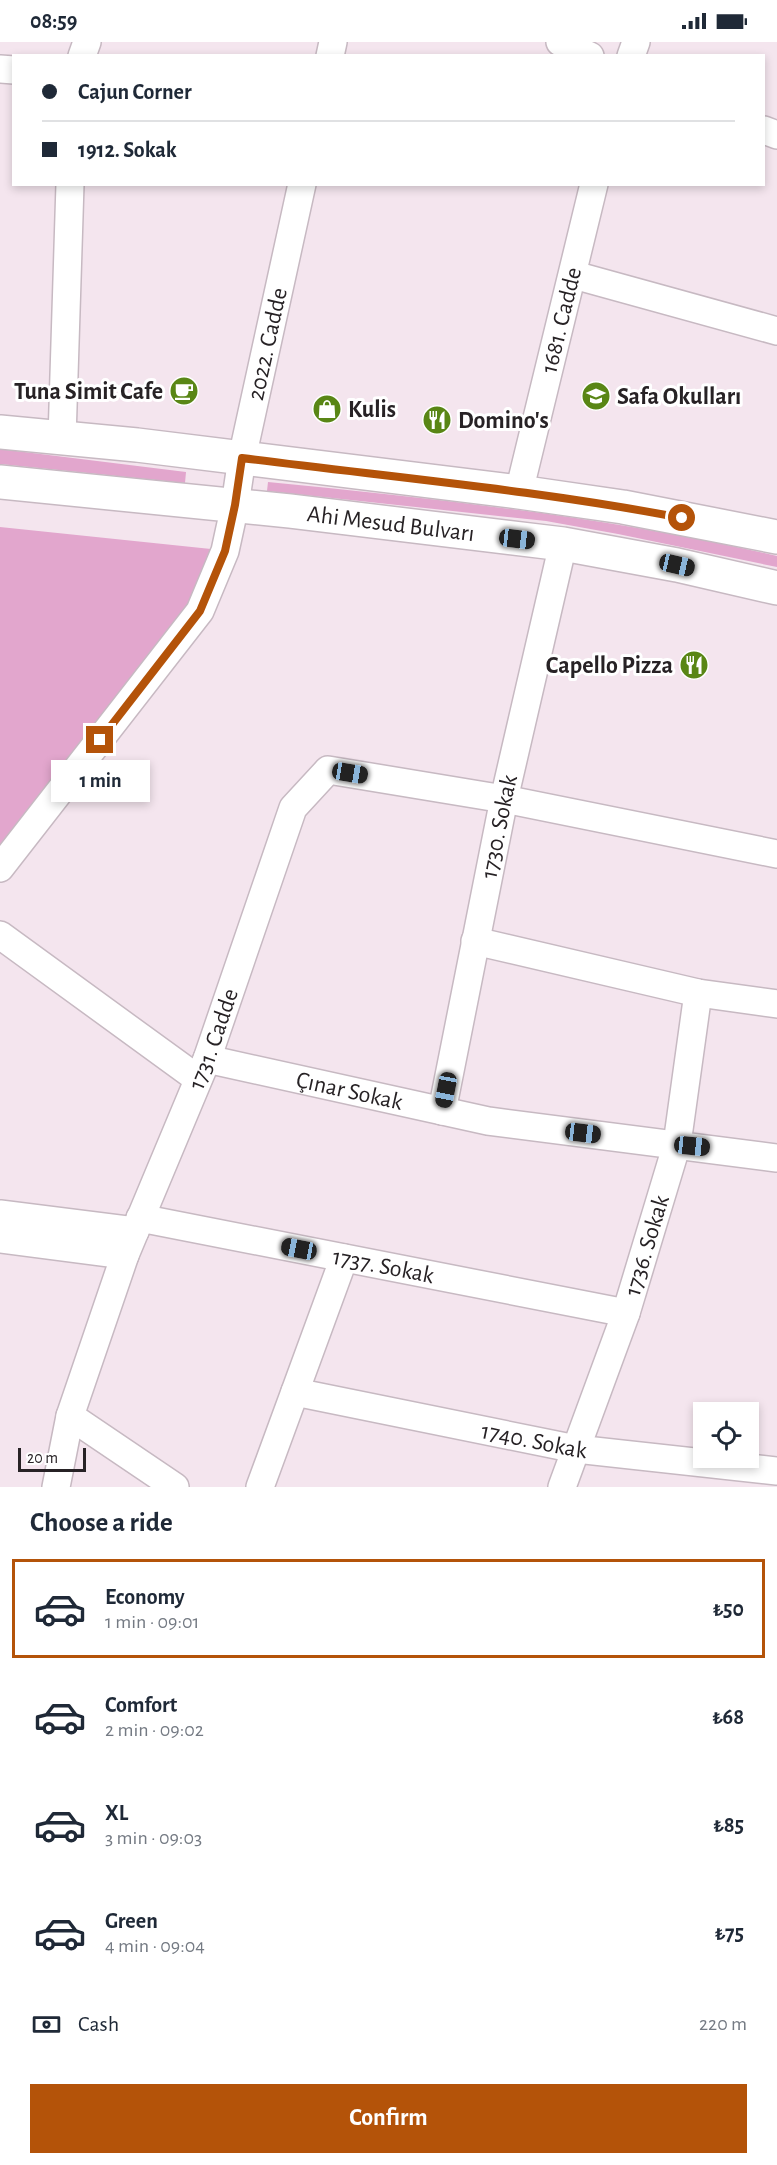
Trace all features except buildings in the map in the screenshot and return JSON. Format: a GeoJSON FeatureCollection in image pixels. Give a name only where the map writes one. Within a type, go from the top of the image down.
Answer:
{"type":"FeatureCollection","features":[{"type":"Feature","properties":{"kind":"main road","name":"Ahi Mesud Bulvarı"},"geometry":{"type":"LineString","coordinates":[[0,432],[137,445],[519,492],[623,507],[777,537]]}},
{"type":"Feature","properties":{"kind":"main road","name":"Ahi Mesud Bulvarı"},"geometry":{"type":"LineString","coordinates":[[0,482],[235,505],[563,544],[666,563],[777,588]]}},
{"type":"Feature","properties":{"kind":"street"},"geometry":{"type":"LineString","coordinates":[[560,42],[586,54]]}},
{"type":"Feature","properties":{"kind":"street"},"geometry":{"type":"LineString","coordinates":[[62,439],[70,186]]}},
{"type":"Feature","properties":{"kind":"street","name":"2022. Cadde"},"geometry":{"type":"LineString","coordinates":[[0,868],[200,611],[225,551],[242,458],[302,186]]}},
{"type":"Feature","properties":{"kind":"street","name":"1681. Cadde"},"geometry":{"type":"LineString","coordinates":[[519,492],[574,274],[594,186]]}},
{"type":"Feature","properties":{"kind":"street"},"geometry":{"type":"LineString","coordinates":[[574,274],[777,331]]}},
{"type":"Feature","properties":{"kind":"street","name":"1730. Sokak"},"geometry":{"type":"LineString","coordinates":[[442,1111],[504,799],[563,544]]}},
{"type":"Feature","properties":{"kind":"street","name":"1731. Cadde"},"geometry":{"type":"LineString","coordinates":[[56,1487],[70,1416],[133,1235],[202,1069],[293,808],[328,770],[504,799]]}},
{"type":"Feature","properties":{"kind":"street"},"geometry":{"type":"LineString","coordinates":[[504,799],[777,854]]}},
{"type":"Feature","properties":{"kind":"street"},"geometry":{"type":"LineString","coordinates":[[0,935],[202,1069]]}},
{"type":"Feature","properties":{"kind":"street"},"geometry":{"type":"LineString","coordinates":[[475,940],[698,993],[777,1004]]}},
{"type":"Feature","properties":{"kind":"street","name":"1736. Sokak"},"geometry":{"type":"LineString","coordinates":[[562,1487],[626,1312],[677,1144],[698,993]]}},
{"type":"Feature","properties":{"kind":"street","name":"Çınar Sokak"},"geometry":{"type":"LineString","coordinates":[[202,1069],[488,1121],[777,1158]]}},
{"type":"Feature","properties":{"kind":"street"},"geometry":{"type":"LineString","coordinates":[[0,1214],[133,1235]]}},
{"type":"Feature","properties":{"kind":"street"},"geometry":{"type":"LineString","coordinates":[[0,1239],[133,1235]]}},
{"type":"Feature","properties":{"kind":"street","name":"1737. Sokak"},"geometry":{"type":"LineString","coordinates":[[133,1235],[344,1258],[626,1312]]}},
{"type":"Feature","properties":{"kind":"street"},"geometry":{"type":"LineString","coordinates":[[260,1487],[344,1258]]}},
{"type":"Feature","properties":{"kind":"street","name":"1740. Sokak"},"geometry":{"type":"LineString","coordinates":[[295,1392],[576,1449],[776,1468]]}},
{"type":"Feature","properties":{"kind":"street"},"geometry":{"type":"LineString","coordinates":[[70,1416],[175,1487]]}},
{"type":"Feature","properties":{"kind":"shaded area"},"geometry":{"type":"Polygon","coordinates":[[[0,449],[186,472],[185,483],[0,464],[0,449]]]}},
{"type":"Feature","properties":{"kind":"shaded area"},"geometry":{"type":"Polygon","coordinates":[[[268,482],[524,511],[651,530],[777,556],[777,567],[546,521],[267,491],[268,482]]]}},
{"type":"Feature","properties":{"kind":"shaded area"},"geometry":{"type":"Polygon","coordinates":[[[0,527],[211,549],[203,589],[0,847],[0,527]]]}},
{"type":"Feature","properties":{"kind":"place","name":"Tuna Simit Cafe"},"geometry":{"type":"Point","coordinates":[184,391]}},
{"type":"Feature","properties":{"kind":"place","name":"Safa Okulları"},"geometry":{"type":"Point","coordinates":[596,396]}},
{"type":"Feature","properties":{"kind":"place","name":"Kulis"},"geometry":{"type":"Point","coordinates":[327,409]}},
{"type":"Feature","properties":{"kind":"place","name":"Domino's"},"geometry":{"type":"Point","coordinates":[437,420]}},
{"type":"Feature","properties":{"kind":"place","name":"Capello Pizza"},"geometry":{"type":"Point","coordinates":[694,665]}},
{"type":"Feature","properties":{"kind":"route"},"geometry":{"type":"LineString","coordinates":[[100,740],[200,611],[225,551],[242,458],[519,492],[682,518]]}}]}
